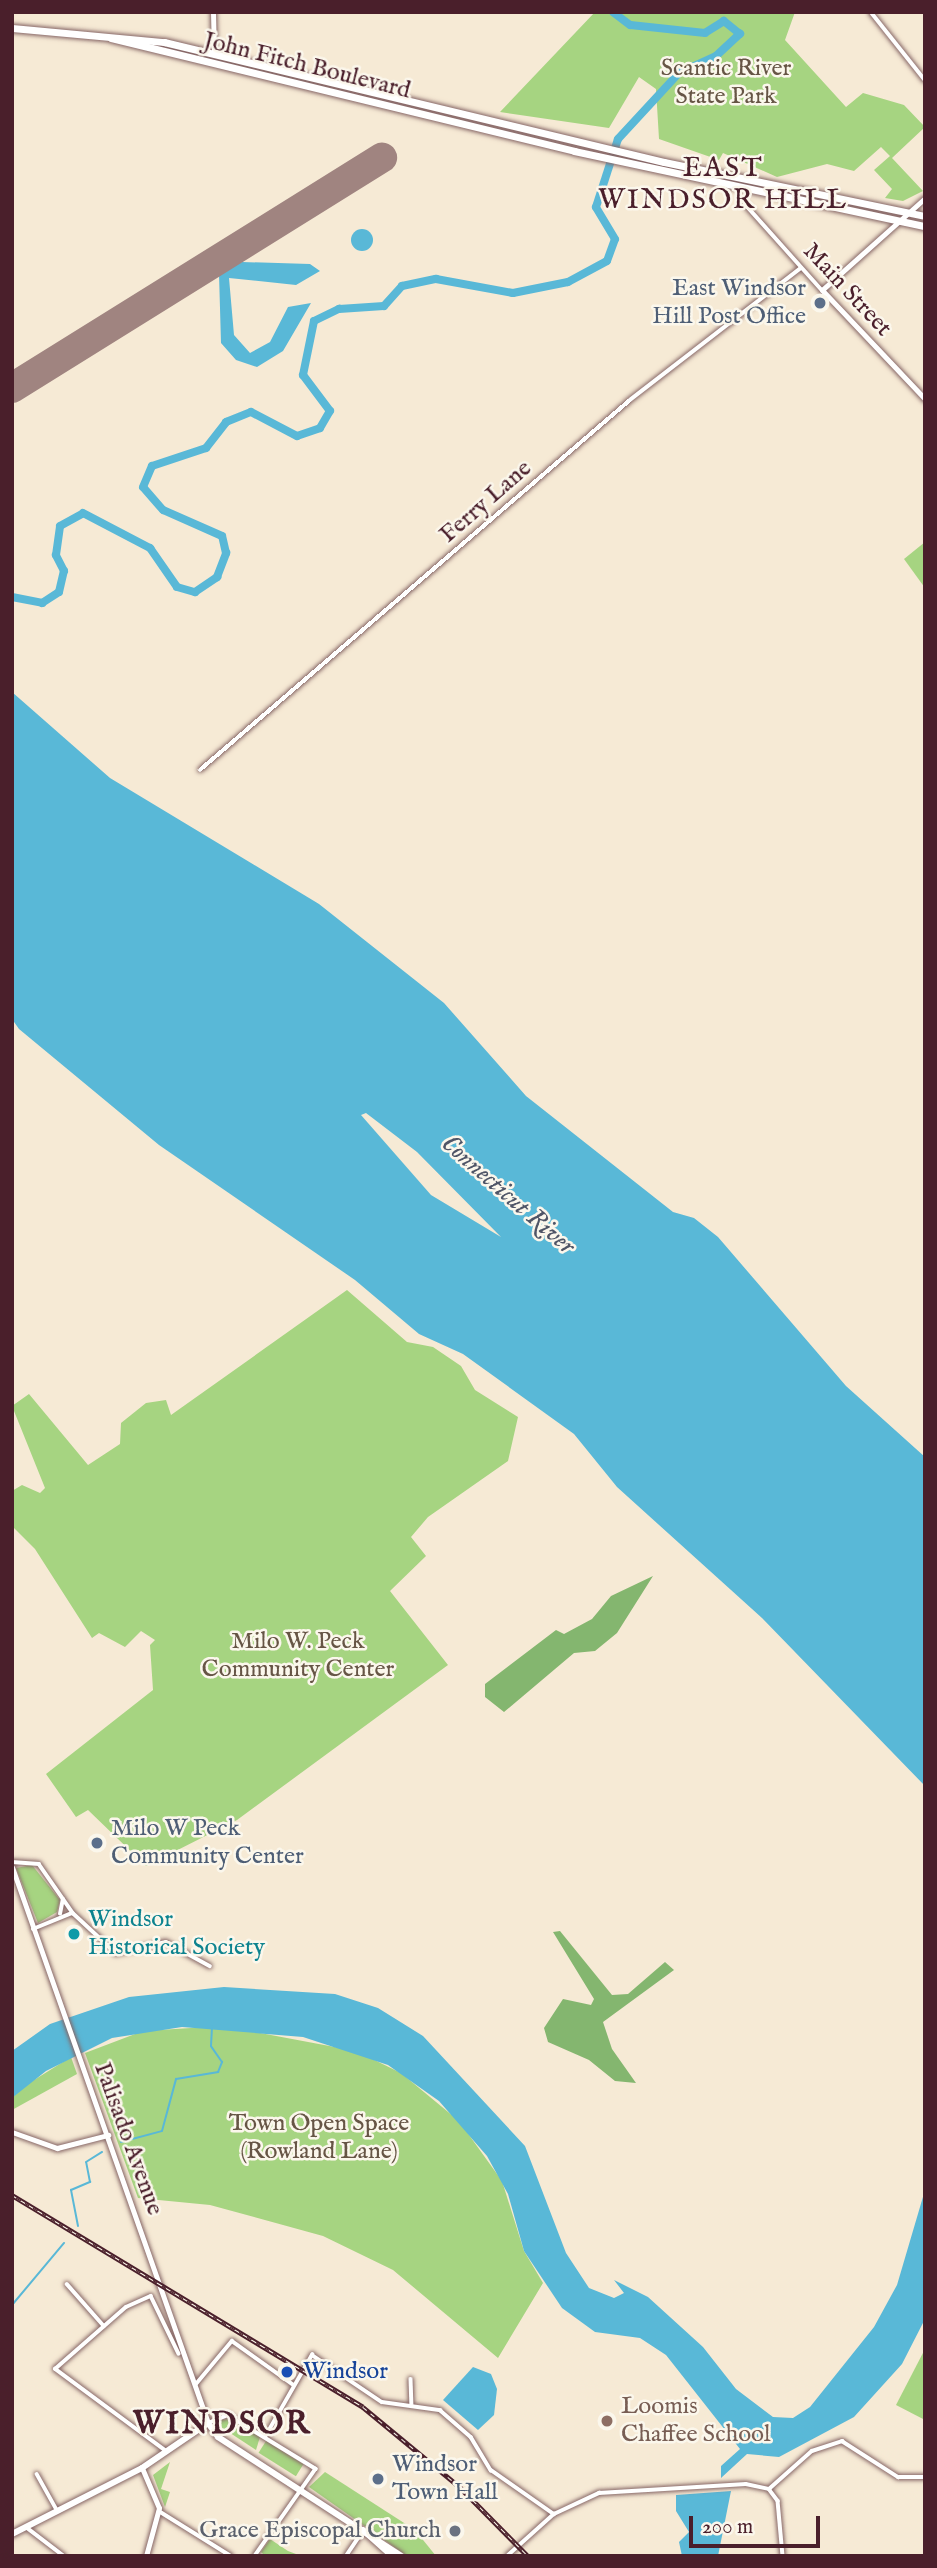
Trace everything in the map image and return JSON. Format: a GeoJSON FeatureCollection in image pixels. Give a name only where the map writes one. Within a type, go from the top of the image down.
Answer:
{"type":"FeatureCollection","features":[{"type":"Feature","properties":{"kind":"highway"},"geometry":{"type":"LineString","coordinates":[[12,28],[104,36],[163,46]]}},
{"type":"Feature","properties":{"kind":"highway","name":"John Fitch Boulevard"},"geometry":{"type":"LineString","coordinates":[[163,46],[215,53],[626,153],[925,216]]}},
{"type":"Feature","properties":{"kind":"highway","name":"John Fitch Boulevard"},"geometry":{"type":"LineString","coordinates":[[163,46],[213,62],[599,157],[925,226]]}},
{"type":"Feature","properties":{"kind":"highway"},"geometry":{"type":"LineString","coordinates":[[445,120],[447,110]]}},
{"type":"Feature","properties":{"kind":"main road"},"geometry":{"type":"LineString","coordinates":[[213,12],[213,62]]}},
{"type":"Feature","properties":{"kind":"main road"},"geometry":{"type":"LineString","coordinates":[[822,290],[925,198]]}},
{"type":"Feature","properties":{"kind":"main road","name":"Main Street"},"geometry":{"type":"LineString","coordinates":[[822,290],[925,399]]}},
{"type":"Feature","properties":{"kind":"main road","name":"Palisado Avenue"},"geometry":{"type":"LineString","coordinates":[[12,1867],[197,2384],[208,2423]]}},
{"type":"Feature","properties":{"kind":"main road"},"geometry":{"type":"LineString","coordinates":[[12,2132],[57,2148],[107,2135]]}},
{"type":"Feature","properties":{"kind":"main road"},"geometry":{"type":"LineString","coordinates":[[12,2534],[142,2468],[168,2453],[208,2423],[216,2436],[401,2556]]}},
{"type":"Feature","properties":{"kind":"main road"},"geometry":{"type":"LineString","coordinates":[[142,2468],[158,2511],[146,2556]]}},
{"type":"Feature","properties":{"kind":"main road"},"geometry":{"type":"LineString","coordinates":[[363,2530],[391,2556]]}},
{"type":"Feature","properties":{"kind":"street"},"geometry":{"type":"LineString","coordinates":[[871,12],[925,80]]}},
{"type":"Feature","properties":{"kind":"street","name":"Main Street"},"geometry":{"type":"LineString","coordinates":[[745,204],[822,290]]}},
{"type":"Feature","properties":{"kind":"street","name":"Ferry Lane"},"geometry":{"type":"LineString","coordinates":[[200,770],[630,400],[801,268]]}},
{"type":"Feature","properties":{"kind":"street"},"geometry":{"type":"LineString","coordinates":[[12,1862],[39,1864],[74,1913],[116,1953],[166,1942],[210,1966]]}},
{"type":"Feature","properties":{"kind":"street"},"geometry":{"type":"LineString","coordinates":[[60,1914],[63,1898]]}},
{"type":"Feature","properties":{"kind":"street"},"geometry":{"type":"LineString","coordinates":[[33,1929],[60,1914],[74,1913]]}},
{"type":"Feature","properties":{"kind":"street"},"geometry":{"type":"LineString","coordinates":[[67,2284],[104,2326]]}},
{"type":"Feature","properties":{"kind":"street"},"geometry":{"type":"LineString","coordinates":[[168,2453],[55,2370],[126,2306],[157,2295],[179,2354]]}},
{"type":"Feature","properties":{"kind":"street"},"geometry":{"type":"LineString","coordinates":[[197,2384],[233,2341],[295,2385]]}},
{"type":"Feature","properties":{"kind":"street"},"geometry":{"type":"LineString","coordinates":[[265,2437],[312,2355],[382,2402],[412,2404],[444,2413],[471,2437],[488,2468],[554,2514]]}},
{"type":"Feature","properties":{"kind":"street"},"geometry":{"type":"LineString","coordinates":[[411,2379],[412,2404]]}},
{"type":"Feature","properties":{"kind":"street"},"geometry":{"type":"LineString","coordinates":[[208,2423],[226,2414],[316,2469],[298,2489],[255,2556]]}},
{"type":"Feature","properties":{"kind":"street"},"geometry":{"type":"LineString","coordinates":[[769,2490],[803,2457],[842,2441],[898,2477],[925,2477]]}},
{"type":"Feature","properties":{"kind":"street"},"geometry":{"type":"LineString","coordinates":[[37,2474],[57,2510]]}},
{"type":"Feature","properties":{"kind":"street"},"geometry":{"type":"LineString","coordinates":[[507,2556],[554,2514],[622,2489],[746,2484],[769,2490],[781,2509],[783,2556]]}},
{"type":"Feature","properties":{"kind":"street"},"geometry":{"type":"LineString","coordinates":[[158,2511],[231,2556]]}},
{"type":"Feature","properties":{"kind":"street"},"geometry":{"type":"LineString","coordinates":[[26,2527],[64,2556]]}},
{"type":"Feature","properties":{"kind":"street"},"geometry":{"type":"LineString","coordinates":[[346,2556],[363,2530]]}},
{"type":"Feature","properties":{"kind":"green space","name":"Scantic River State Park"},"geometry":{"type":"Polygon","coordinates":[[[595,12],[795,12],[785,40],[846,107],[863,93],[904,105],[925,127],[892,158],[923,191],[903,201],[885,198],[892,189],[874,170],[890,156],[881,147],[854,171],[827,164],[777,177],[723,153],[719,160],[659,139],[656,89],[639,77],[609,128],[500,112],[595,12]]]}},
{"type":"Feature","properties":{"kind":"green space"},"geometry":{"type":"Polygon","coordinates":[[[925,542],[925,588],[904,559],[925,542]]]}},
{"type":"Feature","properties":{"kind":"green space","name":"Milo W. Peck Community Center"},"geometry":{"type":"Polygon","coordinates":[[[347,1290],[407,1342],[433,1347],[461,1366],[475,1390],[518,1417],[508,1461],[428,1517],[411,1537],[426,1556],[390,1591],[448,1665],[237,1820],[146,1866],[88,1810],[76,1817],[46,1774],[153,1690],[150,1645],[155,1640],[141,1631],[125,1647],[99,1633],[92,1638],[35,1549],[12,1526],[12,1491],[22,1485],[40,1493],[45,1488],[12,1406],[29,1394],[88,1465],[120,1444],[121,1423],[146,1403],[166,1400],[171,1415],[347,1290]]]}},
{"type":"Feature","properties":{"kind":"green space"},"geometry":{"type":"Polygon","coordinates":[[[653,1576],[617,1633],[595,1651],[574,1653],[504,1712],[485,1697],[485,1684],[556,1630],[564,1634],[592,1619],[611,1596],[653,1576]]]}},
{"type":"Feature","properties":{"kind":"green space"},"geometry":{"type":"Polygon","coordinates":[[[32,1865],[60,1900],[57,1912],[38,1923],[16,1868],[32,1865]]]}},
{"type":"Feature","properties":{"kind":"green space"},"geometry":{"type":"Polygon","coordinates":[[[560,1931],[612,1995],[628,1994],[665,1962],[674,1970],[603,2022],[612,2049],[636,2083],[615,2081],[589,2060],[548,2042],[544,2028],[563,1999],[591,2005],[594,1999],[553,1932],[560,1931]]]}},
{"type":"Feature","properties":{"kind":"green space","name":"Town Open Space (Rowland Lane)"},"geometry":{"type":"Polygon","coordinates":[[[223,2026],[356,2051],[401,2073],[459,2121],[502,2181],[524,2251],[543,2283],[498,2358],[393,2270],[323,2236],[210,2205],[138,2198],[85,2053],[143,2031],[223,2026]]]}},
{"type":"Feature","properties":{"kind":"green space"},"geometry":{"type":"Polygon","coordinates":[[[71,2057],[77,2074],[12,2110],[12,2098],[26,2085],[71,2057]]]}},
{"type":"Feature","properties":{"kind":"green space"},"geometry":{"type":"Polygon","coordinates":[[[925,2349],[925,2420],[896,2405],[925,2349]]]}},
{"type":"Feature","properties":{"kind":"green space"},"geometry":{"type":"Polygon","coordinates":[[[230,2419],[260,2437],[256,2450],[221,2427],[219,2420],[230,2419]]]}},
{"type":"Feature","properties":{"kind":"green space"},"geometry":{"type":"Polygon","coordinates":[[[266,2441],[303,2464],[296,2476],[259,2453],[266,2441]]]}},
{"type":"Feature","properties":{"kind":"green space"},"geometry":{"type":"Polygon","coordinates":[[[170,2462],[161,2489],[170,2492],[165,2507],[153,2475],[170,2462]]]}},
{"type":"Feature","properties":{"kind":"green space"},"geometry":{"type":"Polygon","coordinates":[[[325,2472],[415,2530],[436,2556],[407,2556],[309,2487],[325,2472]]]}},
{"type":"Feature","properties":{"kind":"green space"},"geometry":{"type":"Polygon","coordinates":[[[270,2539],[296,2554],[265,2556],[261,2552],[270,2539]]]}},
{"type":"Feature","properties":{"kind":"water"},"geometry":{"type":"Polygon","coordinates":[[[362,229],[370,232],[373,240],[370,248],[362,251],[354,248],[351,240],[354,232],[362,229]]]}},
{"type":"Feature","properties":{"kind":"water"},"geometry":{"type":"Polygon","coordinates":[[[242,262],[310,264],[320,271],[296,285],[229,278],[234,335],[250,353],[270,342],[288,307],[311,303],[283,351],[257,367],[236,360],[221,343],[219,274],[242,262]]]}},
{"type":"Feature","properties":{"kind":"water","name":"Connecticut River"},"geometry":{"type":"Polygon","coordinates":[[[12,692],[110,778],[319,904],[444,1003],[526,1096],[673,1212],[694,1218],[718,1237],[846,1386],[925,1457],[925,1786],[762,1618],[617,1487],[574,1434],[463,1354],[419,1334],[355,1280],[159,1145],[19,1029],[12,1019],[12,692]],[[366,1113],[361,1115],[431,1195],[501,1237],[417,1152],[366,1113]]]}},
{"type":"Feature","properties":{"kind":"water"},"geometry":{"type":"Polygon","coordinates":[[[224,1987],[335,1994],[378,2008],[423,2036],[525,2146],[566,2253],[589,2288],[614,2298],[624,2293],[614,2280],[648,2297],[703,2347],[736,2389],[773,2417],[793,2418],[810,2407],[874,2327],[897,2285],[925,2190],[925,2319],[902,2364],[854,2417],[779,2457],[747,2454],[721,2478],[721,2466],[740,2449],[666,2355],[640,2338],[595,2332],[562,2308],[524,2251],[508,2194],[487,2156],[439,2101],[388,2065],[303,2037],[182,2027],[112,2038],[46,2071],[12,2098],[12,2051],[50,2024],[129,1997],[224,1987]]]}},
{"type":"Feature","properties":{"kind":"water"},"geometry":{"type":"Polygon","coordinates":[[[473,2367],[491,2374],[497,2389],[494,2415],[478,2430],[443,2400],[473,2367]]]}},
{"type":"Feature","properties":{"kind":"water"},"geometry":{"type":"Polygon","coordinates":[[[731,2491],[718,2556],[682,2556],[679,2542],[689,2532],[676,2511],[676,2495],[731,2491]]]}},
{"type":"Feature","properties":{"kind":"waterway"},"geometry":{"type":"LineString","coordinates":[[12,597],[42,603],[59,592],[64,571],[56,555],[60,526],[83,513],[150,548],[177,587],[195,592],[217,577],[226,553],[222,536],[163,510],[143,487],[152,466],[206,448],[226,422],[251,412],[297,436],[320,428],[330,411],[303,375],[314,321],[339,309],[384,306],[402,286],[436,279],[513,293],[568,282],[607,261],[615,239],[596,207],[618,139],[679,73],[716,56],[740,34],[724,21],[705,33],[630,25],[613,12]]}},
{"type":"Feature","properties":{"kind":"waterway"},"geometry":{"type":"LineString","coordinates":[[121,2142],[162,2131],[176,2079],[218,2072],[222,2062],[211,2046],[212,2026]]}},
{"type":"Feature","properties":{"kind":"waterway"},"geometry":{"type":"LineString","coordinates":[[78,2226],[71,2190],[90,2182],[86,2162],[102,2152]]}},
{"type":"Feature","properties":{"kind":"waterway"},"geometry":{"type":"LineString","coordinates":[[12,2305],[64,2243]]}},
{"type":"Feature","properties":{"kind":"runway"},"geometry":{"type":"LineString","coordinates":[[12,388],[382,158]]}},
{"type":"Feature","properties":{"kind":"railway"},"geometry":{"type":"LineString","coordinates":[[12,2195],[363,2407],[459,2486],[528,2556]]}},
{"type":"Feature","properties":{"kind":"place","name":"East Windsor Hill Post Office"},"geometry":{"type":"Point","coordinates":[820,303]}},
{"type":"Feature","properties":{"kind":"place","name":"Milo W Peck Community Center"},"geometry":{"type":"Point","coordinates":[97,1843]}},
{"type":"Feature","properties":{"kind":"place","name":"Windsor Historical Society"},"geometry":{"type":"Point","coordinates":[74,1934]}},
{"type":"Feature","properties":{"kind":"place","name":"Windsor"},"geometry":{"type":"Point","coordinates":[287,2372]}},
{"type":"Feature","properties":{"kind":"place","name":"Loomis Chaffee School"},"geometry":{"type":"Point","coordinates":[607,2421]}},
{"type":"Feature","properties":{"kind":"place","name":"Windsor Town Hall"},"geometry":{"type":"Point","coordinates":[378,2479]}},
{"type":"Feature","properties":{"kind":"place","name":"Grace Episcopal Church"},"geometry":{"type":"Point","coordinates":[455,2531]}},
{"type":"Feature","properties":{"kind":"district","name":"EAST WINDSOR HILL"},"geometry":{"type":"Point","coordinates":[723,185]}},
{"type":"Feature","properties":{"kind":"district","name":"WINDSOR"},"geometry":{"type":"Point","coordinates":[222,2425]}}]}
